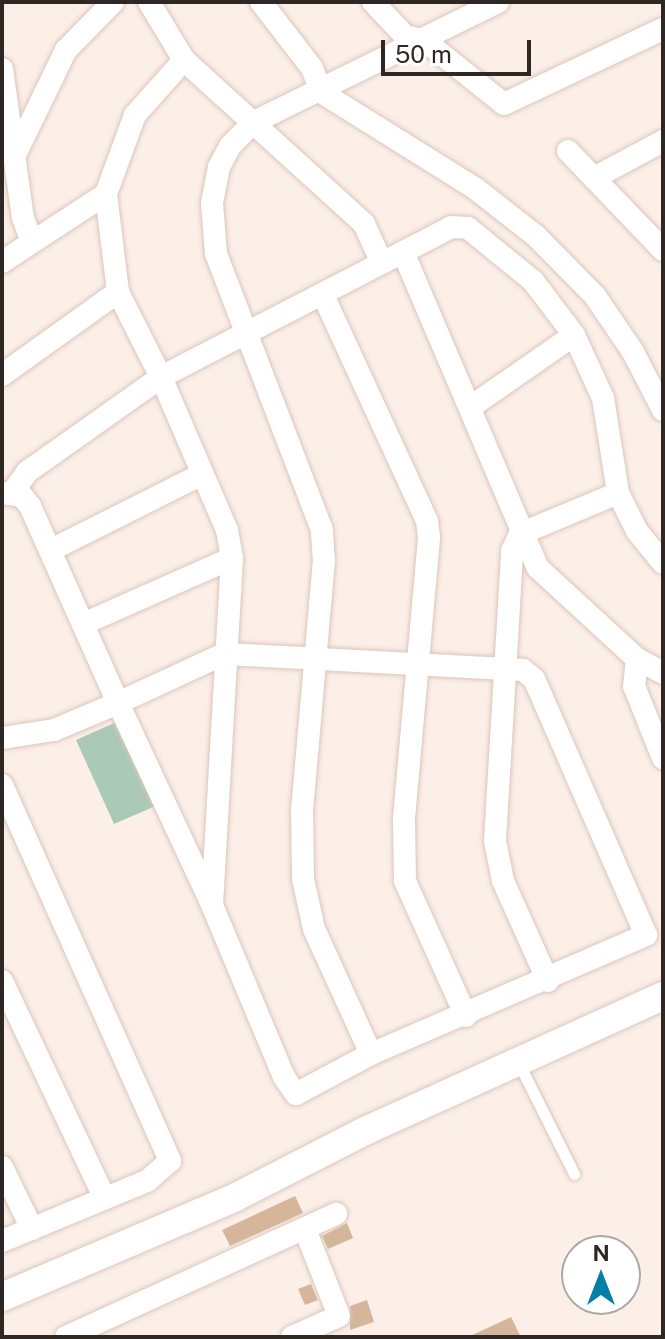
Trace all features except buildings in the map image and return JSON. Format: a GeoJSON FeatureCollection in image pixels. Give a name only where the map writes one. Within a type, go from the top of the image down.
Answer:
{"type":"FeatureCollection","features":[{"type":"Feature","properties":{"kind":"street"},"geometry":{"type":"LineString","coordinates":[[14,157],[66,50],[113,2]]}},
{"type":"Feature","properties":{"kind":"street"},"geometry":{"type":"LineString","coordinates":[[149,2],[184,60],[364,224],[382,263]]}},
{"type":"Feature","properties":{"kind":"street"},"geometry":{"type":"LineString","coordinates":[[261,2],[312,68],[321,92],[476,189],[536,236],[595,296],[663,410]]}},
{"type":"Feature","properties":{"kind":"street"},"geometry":{"type":"LineString","coordinates":[[373,2],[405,36],[425,41],[504,104],[663,29]]}},
{"type":"Feature","properties":{"kind":"street"},"geometry":{"type":"LineString","coordinates":[[371,1054],[314,929],[303,879],[302,811],[316,658],[322,530],[244,332],[210,225],[219,167],[230,146],[254,122],[425,41],[469,9],[498,2]]}},
{"type":"Feature","properties":{"kind":"street"},"geometry":{"type":"LineString","coordinates":[[184,60],[135,115],[106,194],[118,292],[161,377],[227,530],[232,558],[229,654],[212,905]]}},
{"type":"Feature","properties":{"kind":"street"},"geometry":{"type":"LineString","coordinates":[[2,69],[23,218],[31,239]]}},
{"type":"Feature","properties":{"kind":"street"},"geometry":{"type":"LineString","coordinates":[[594,178],[663,141]]}},
{"type":"Feature","properties":{"kind":"street"},"geometry":{"type":"LineString","coordinates":[[568,151],[663,250]]}},
{"type":"Feature","properties":{"kind":"street"},"geometry":{"type":"LineString","coordinates":[[2,262],[31,239],[106,194]]}},
{"type":"Feature","properties":{"kind":"street"},"geometry":{"type":"LineString","coordinates":[[2,738],[54,730],[118,703],[229,654],[508,668],[534,679],[646,935],[548,981],[371,1054],[296,1094],[284,1077],[212,905],[118,703],[30,506],[7,493],[27,472],[161,377],[451,227],[468,228],[533,281],[574,335],[603,398],[618,493],[637,531],[663,563]]}},
{"type":"Feature","properties":{"kind":"street"},"geometry":{"type":"LineString","coordinates":[[403,252],[472,406],[520,534],[538,568],[563,595],[637,659],[663,673]]}},
{"type":"Feature","properties":{"kind":"street"},"geometry":{"type":"LineString","coordinates":[[2,375],[118,292]]}},
{"type":"Feature","properties":{"kind":"street"},"geometry":{"type":"LineString","coordinates":[[323,295],[427,521],[405,881],[466,1016]]}},
{"type":"Feature","properties":{"kind":"street"},"geometry":{"type":"LineString","coordinates":[[472,406],[574,335]]}},
{"type":"Feature","properties":{"kind":"street"},"geometry":{"type":"LineString","coordinates":[[51,550],[202,474]]}},
{"type":"Feature","properties":{"kind":"street"},"geometry":{"type":"LineString","coordinates":[[548,981],[498,863],[512,551],[520,534],[618,493]]}},
{"type":"Feature","properties":{"kind":"street"},"geometry":{"type":"LineString","coordinates":[[83,624],[232,558]]}},
{"type":"Feature","properties":{"kind":"street"},"geometry":{"type":"LineString","coordinates":[[637,659],[634,686],[663,758]]}},
{"type":"Feature","properties":{"kind":"street"},"geometry":{"type":"LineString","coordinates":[[2,785],[168,1148],[170,1161],[158,1175],[2,1241]]}},
{"type":"Feature","properties":{"kind":"street"},"geometry":{"type":"LineString","coordinates":[[2,981],[104,1197]]}},
{"type":"Feature","properties":{"kind":"street"},"geometry":{"type":"LineString","coordinates":[[2,1297],[236,1197],[365,1131],[663,996]]}},
{"type":"Feature","properties":{"kind":"street"},"geometry":{"type":"LineString","coordinates":[[2,1167],[32,1229]]}},
{"type":"Feature","properties":{"kind":"street"},"geometry":{"type":"LineString","coordinates":[[66,1337],[306,1232],[336,1214]]}},
{"type":"Feature","properties":{"kind":"street"},"geometry":{"type":"LineString","coordinates":[[292,1337],[339,1316],[306,1232]]}},
{"type":"Feature","properties":{"kind":"lane"},"geometry":{"type":"LineString","coordinates":[[519,1063],[574,1174]]}},
{"type":"Feature","properties":{"kind":"green space"},"geometry":{"type":"Polygon","coordinates":[[[121,720],[160,804],[114,824],[76,740],[121,720]]]}}]}
